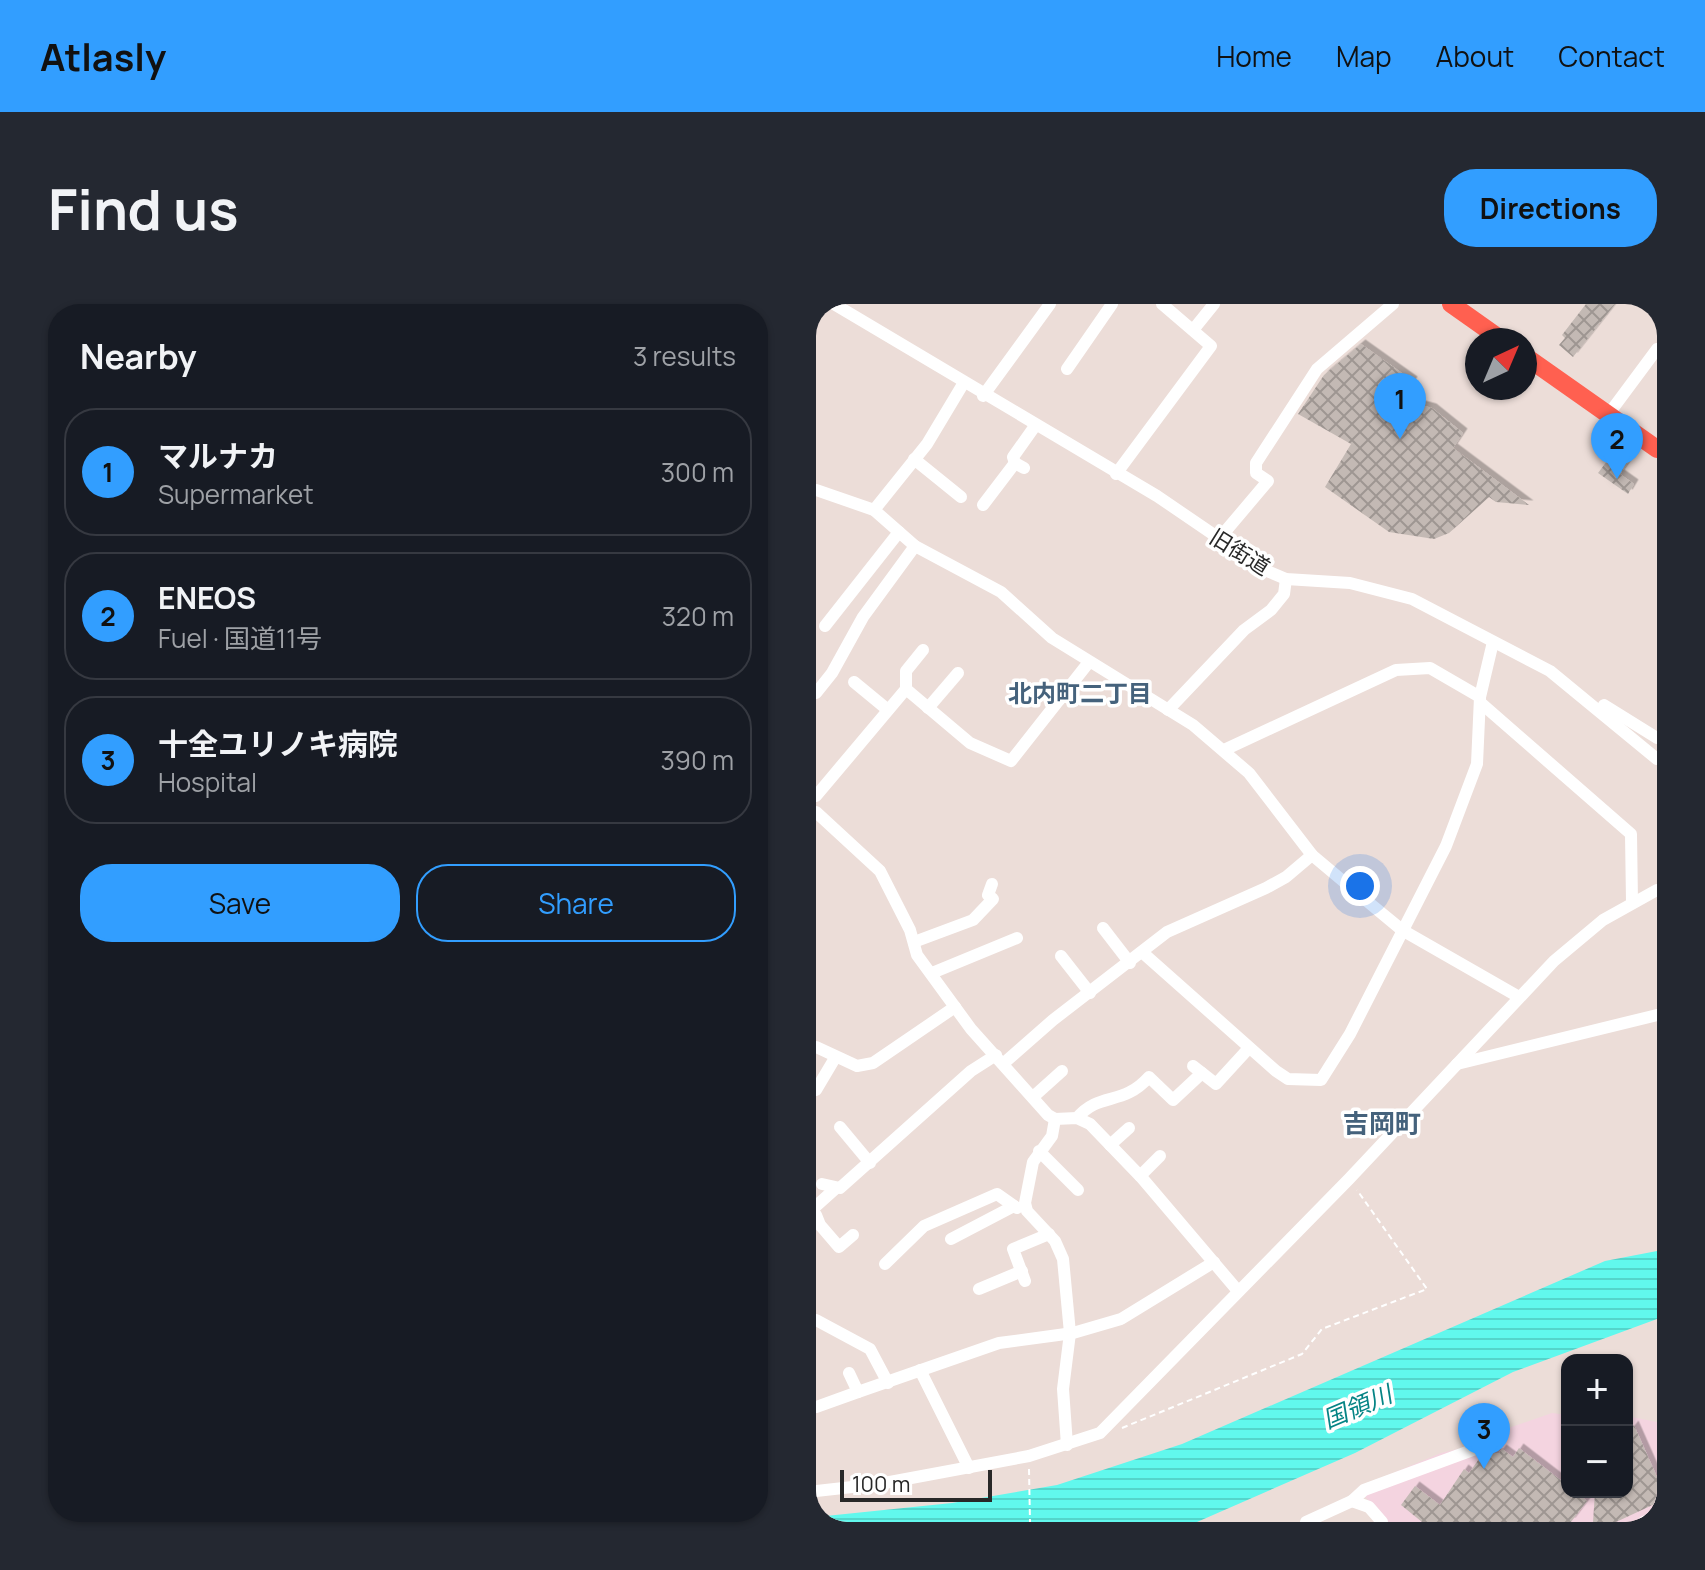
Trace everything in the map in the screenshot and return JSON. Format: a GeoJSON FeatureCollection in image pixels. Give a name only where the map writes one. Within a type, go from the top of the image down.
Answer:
{"type":"FeatureCollection","features":[{"type":"Feature","properties":{"kind":"highway"},"geometry":{"type":"LineString","coordinates":[[1451,304],[1485,328]]}},
{"type":"Feature","properties":{"kind":"highway"},"geometry":{"type":"LineString","coordinates":[[1537,365],[1657,449]]}},
{"type":"Feature","properties":{"kind":"street","name":"旧街道"},"geometry":{"type":"LineString","coordinates":[[834,304],[983,396],[1157,496],[1218,540],[1286,579],[1350,583],[1412,599],[1550,671],[1657,759]]}},
{"type":"Feature","properties":{"kind":"street"},"geometry":{"type":"LineString","coordinates":[[1067,369],[1112,304]]}},
{"type":"Feature","properties":{"kind":"street"},"geometry":{"type":"LineString","coordinates":[[1116,474],[1211,346],[1162,304]]}},
{"type":"Feature","properties":{"kind":"street"},"geometry":{"type":"LineString","coordinates":[[1193,330],[1214,304]]}},
{"type":"Feature","properties":{"kind":"street"},"geometry":{"type":"LineString","coordinates":[[1218,540],[1268,481],[1256,473],[1256,463],[1317,369],[1393,304]]}},
{"type":"Feature","properties":{"kind":"street"},"geometry":{"type":"LineString","coordinates":[[983,396],[1020,351],[1044,307]]}},
{"type":"Feature","properties":{"kind":"street"},"geometry":{"type":"LineString","coordinates":[[1608,415],[1657,349]]}},
{"type":"Feature","properties":{"kind":"street"},"geometry":{"type":"LineString","coordinates":[[874,510],[914,459],[963,384]]}},
{"type":"Feature","properties":{"kind":"street"},"geometry":{"type":"LineString","coordinates":[[990,502],[1019,465],[1013,457],[1035,426]]}},
{"type":"Feature","properties":{"kind":"street"},"geometry":{"type":"LineString","coordinates":[[914,459],[961,497]]}},
{"type":"Feature","properties":{"kind":"street"},"geometry":{"type":"LineString","coordinates":[[816,490],[874,510],[915,546],[1001,592],[1052,638],[1168,710],[1224,750],[1249,773],[1312,855],[1402,930],[1519,997]]}},
{"type":"Feature","properties":{"kind":"street"},"geometry":{"type":"LineString","coordinates":[[825,626],[899,532]]}},
{"type":"Feature","properties":{"kind":"street"},"geometry":{"type":"LineString","coordinates":[[816,693],[832,673],[863,617],[915,546]]}},
{"type":"Feature","properties":{"kind":"street"},"geometry":{"type":"LineString","coordinates":[[1168,710],[1244,630],[1271,610],[1284,594],[1286,579]]}},
{"type":"Feature","properties":{"kind":"street"},"geometry":{"type":"LineString","coordinates":[[1143,953],[1288,1079],[1321,1080],[1350,1034],[1446,846],[1477,764],[1481,700],[1493,642]]}},
{"type":"Feature","properties":{"kind":"street"},"geometry":{"type":"LineString","coordinates":[[816,796],[906,689],[906,671],[923,650]]}},
{"type":"Feature","properties":{"kind":"street"},"geometry":{"type":"LineString","coordinates":[[906,689],[970,743],[1011,761],[1089,662]]}},
{"type":"Feature","properties":{"kind":"street"},"geometry":{"type":"LineString","coordinates":[[1224,750],[1396,670],[1430,668],[1481,700],[1631,834],[1632,902]]}},
{"type":"Feature","properties":{"kind":"street"},"geometry":{"type":"LineString","coordinates":[[928,708],[958,673]]}},
{"type":"Feature","properties":{"kind":"street"},"geometry":{"type":"LineString","coordinates":[[854,682],[888,710]]}},
{"type":"Feature","properties":{"kind":"street"},"geometry":{"type":"LineString","coordinates":[[1044,688],[1060,699]]}},
{"type":"Feature","properties":{"kind":"street"},"geometry":{"type":"LineString","coordinates":[[1597,707],[1604,705],[1657,738]]}},
{"type":"Feature","properties":{"kind":"street"},"geometry":{"type":"LineString","coordinates":[[816,812],[880,871],[914,942],[917,955],[955,1007],[1033,1097],[1055,1119],[1077,1118],[1090,1124],[1140,1176],[1238,1291]]}},
{"type":"Feature","properties":{"kind":"street"},"geometry":{"type":"LineString","coordinates":[[816,1206],[822,1186],[870,1163],[971,1071],[1000,1059],[1181,923],[1266,888],[1286,877],[1312,855]]}},
{"type":"Feature","properties":{"kind":"street"},"geometry":{"type":"LineString","coordinates":[[914,942],[973,920],[993,899],[988,895],[992,884]]}},
{"type":"Feature","properties":{"kind":"street"},"geometry":{"type":"LineString","coordinates":[[816,1491],[969,1468],[1067,1445],[1100,1433],[1349,1179],[1576,939],[1632,902],[1657,890]]}},
{"type":"Feature","properties":{"kind":"street"},"geometry":{"type":"LineString","coordinates":[[1103,928],[1130,963]]}},
{"type":"Feature","properties":{"kind":"street"},"geometry":{"type":"LineString","coordinates":[[932,973],[1017,938]]}},
{"type":"Feature","properties":{"kind":"street"},"geometry":{"type":"LineString","coordinates":[[1061,956],[1090,993]]}},
{"type":"Feature","properties":{"kind":"street"},"geometry":{"type":"LineString","coordinates":[[816,1047],[857,1066],[873,1063],[955,1007]]}},
{"type":"Feature","properties":{"kind":"street"},"geometry":{"type":"LineString","coordinates":[[1457,1064],[1657,1015]]}},
{"type":"Feature","properties":{"kind":"street"},"geometry":{"type":"LineString","coordinates":[[1077,1118],[1096,1102],[1129,1096],[1149,1077],[1173,1100],[1198,1070],[1216,1084],[1249,1048]]}},
{"type":"Feature","properties":{"kind":"street"},"geometry":{"type":"LineString","coordinates":[[816,1078],[833,1057]]}},
{"type":"Feature","properties":{"kind":"street"},"geometry":{"type":"LineString","coordinates":[[816,1090],[833,1057]]}},
{"type":"Feature","properties":{"kind":"street"},"geometry":{"type":"LineString","coordinates":[[1033,1097],[1062,1071]]}},
{"type":"Feature","properties":{"kind":"street"},"geometry":{"type":"LineString","coordinates":[[1027,1211],[1025,1203],[1033,1162],[1052,1136],[1055,1119]]}},
{"type":"Feature","properties":{"kind":"street"},"geometry":{"type":"LineString","coordinates":[[840,1127],[870,1163]]}},
{"type":"Feature","properties":{"kind":"street"},"geometry":{"type":"LineString","coordinates":[[1110,1145],[1129,1128]]}},
{"type":"Feature","properties":{"kind":"street"},"geometry":{"type":"LineString","coordinates":[[1039,1151],[1078,1190]]}},
{"type":"Feature","properties":{"kind":"street"},"geometry":{"type":"LineString","coordinates":[[1140,1176],[1160,1156]]}},
{"type":"Feature","properties":{"kind":"street"},"geometry":{"type":"LineString","coordinates":[[885,1264],[924,1226],[997,1194],[1027,1211],[1049,1234],[1063,1259],[1070,1333],[1063,1389],[1067,1445]]}},
{"type":"Feature","properties":{"kind":"street"},"geometry":{"type":"LineString","coordinates":[[951,1239],[1014,1206]]}},
{"type":"Feature","properties":{"kind":"street"},"geometry":{"type":"LineString","coordinates":[[816,1215],[828,1227],[839,1247],[853,1235]]}},
{"type":"Feature","properties":{"kind":"street"},"geometry":{"type":"LineString","coordinates":[[979,1289],[1023,1276],[1013,1249],[1049,1234]]}},
{"type":"Feature","properties":{"kind":"street"},"geometry":{"type":"LineString","coordinates":[[816,1407],[999,1343],[1070,1333],[1121,1319],[1214,1262]]}},
{"type":"Feature","properties":{"kind":"street"},"geometry":{"type":"LineString","coordinates":[[816,1320],[870,1349],[888,1383]]}},
{"type":"Feature","properties":{"kind":"street"},"geometry":{"type":"LineString","coordinates":[[920,1370],[969,1468]]}},
{"type":"Feature","properties":{"kind":"street"},"geometry":{"type":"LineString","coordinates":[[849,1373],[858,1392]]}},
{"type":"Feature","properties":{"kind":"street"},"geometry":{"type":"LineString","coordinates":[[1306,1522],[1352,1501],[1377,1485],[1478,1448]]}},
{"type":"Feature","properties":{"kind":"street"},"geometry":{"type":"LineString","coordinates":[[1352,1501],[1369,1507],[1382,1522]]}},
{"type":"Feature","properties":{"kind":"street"},"geometry":{"type":"LineString","coordinates":[[1644,1522],[1657,1516]]}},
{"type":"Feature","properties":{"kind":"path"},"geometry":{"type":"LineString","coordinates":[[1109,1426],[1122,1429],[1213,1393],[1226,1383],[1302,1354],[1322,1329],[1330,1325],[1427,1289],[1349,1179]]}},
{"type":"Feature","properties":{"kind":"path"},"geometry":{"type":"LineString","coordinates":[[1029,1461],[1030,1522]]}},
{"type":"Feature","properties":{"kind":"shaded area"},"geometry":{"type":"Polygon","coordinates":[[[1552,1413],[1561,1414],[1561,1498],[1633,1498],[1633,1417],[1657,1422],[1657,1510],[1632,1522],[1388,1522],[1357,1488],[1441,1453],[1479,1444],[1494,1433],[1552,1413]]]}},
{"type":"Feature","properties":{"kind":"water","name":"国領川"},"geometry":{"type":"Polygon","coordinates":[[[1657,1251],[1657,1319],[1513,1372],[1355,1453],[1197,1522],[816,1522],[816,1517],[952,1503],[1057,1485],[1182,1444],[1605,1261],[1657,1251]]]}},
{"type":"Feature","properties":{"kind":"building"},"geometry":{"type":"Polygon","coordinates":[[[1586,304],[1615,304],[1573,357],[1559,345],[1565,338],[1562,335],[1586,304]]]}},
{"type":"Feature","properties":{"kind":"building"},"geometry":{"type":"Polygon","coordinates":[[[1361,344],[1413,381],[1409,388],[1418,397],[1413,403],[1432,408],[1463,433],[1453,448],[1529,505],[1496,502],[1489,497],[1449,533],[1434,539],[1389,532],[1325,487],[1351,444],[1298,414],[1324,375],[1361,344]]]}},
{"type":"Feature","properties":{"kind":"building"},"geometry":{"type":"Polygon","coordinates":[[[1623,440],[1637,450],[1620,474],[1634,484],[1628,494],[1598,473],[1623,440]]]}},
{"type":"Feature","properties":{"kind":"building"},"geometry":{"type":"Polygon","coordinates":[[[1633,1426],[1657,1477],[1657,1503],[1616,1522],[1593,1522],[1595,1498],[1633,1498],[1633,1426]]]}},
{"type":"Feature","properties":{"kind":"building"},"geometry":{"type":"Polygon","coordinates":[[[1519,1448],[1561,1480],[1561,1498],[1583,1498],[1587,1501],[1571,1522],[1422,1522],[1401,1505],[1415,1486],[1440,1505],[1464,1469],[1469,1473],[1481,1456],[1499,1453],[1502,1449],[1513,1457],[1519,1448]]]}},
{"type":"Feature","properties":{"kind":"place","name":"マルナカ"},"geometry":{"type":"Point","coordinates":[1400,439]}},
{"type":"Feature","properties":{"kind":"place","name":"ENEOS"},"geometry":{"type":"Point","coordinates":[1617,479]}},
{"type":"Feature","properties":{"kind":"place","name":"十全ユリノキ病院"},"geometry":{"type":"Point","coordinates":[1484,1469]}},
{"type":"Feature","properties":{"kind":"district","name":"北内町二丁目"},"geometry":{"type":"Point","coordinates":[1080,692]}},
{"type":"Feature","properties":{"kind":"district","name":"吉岡町"},"geometry":{"type":"Point","coordinates":[1382,1123]}}]}
